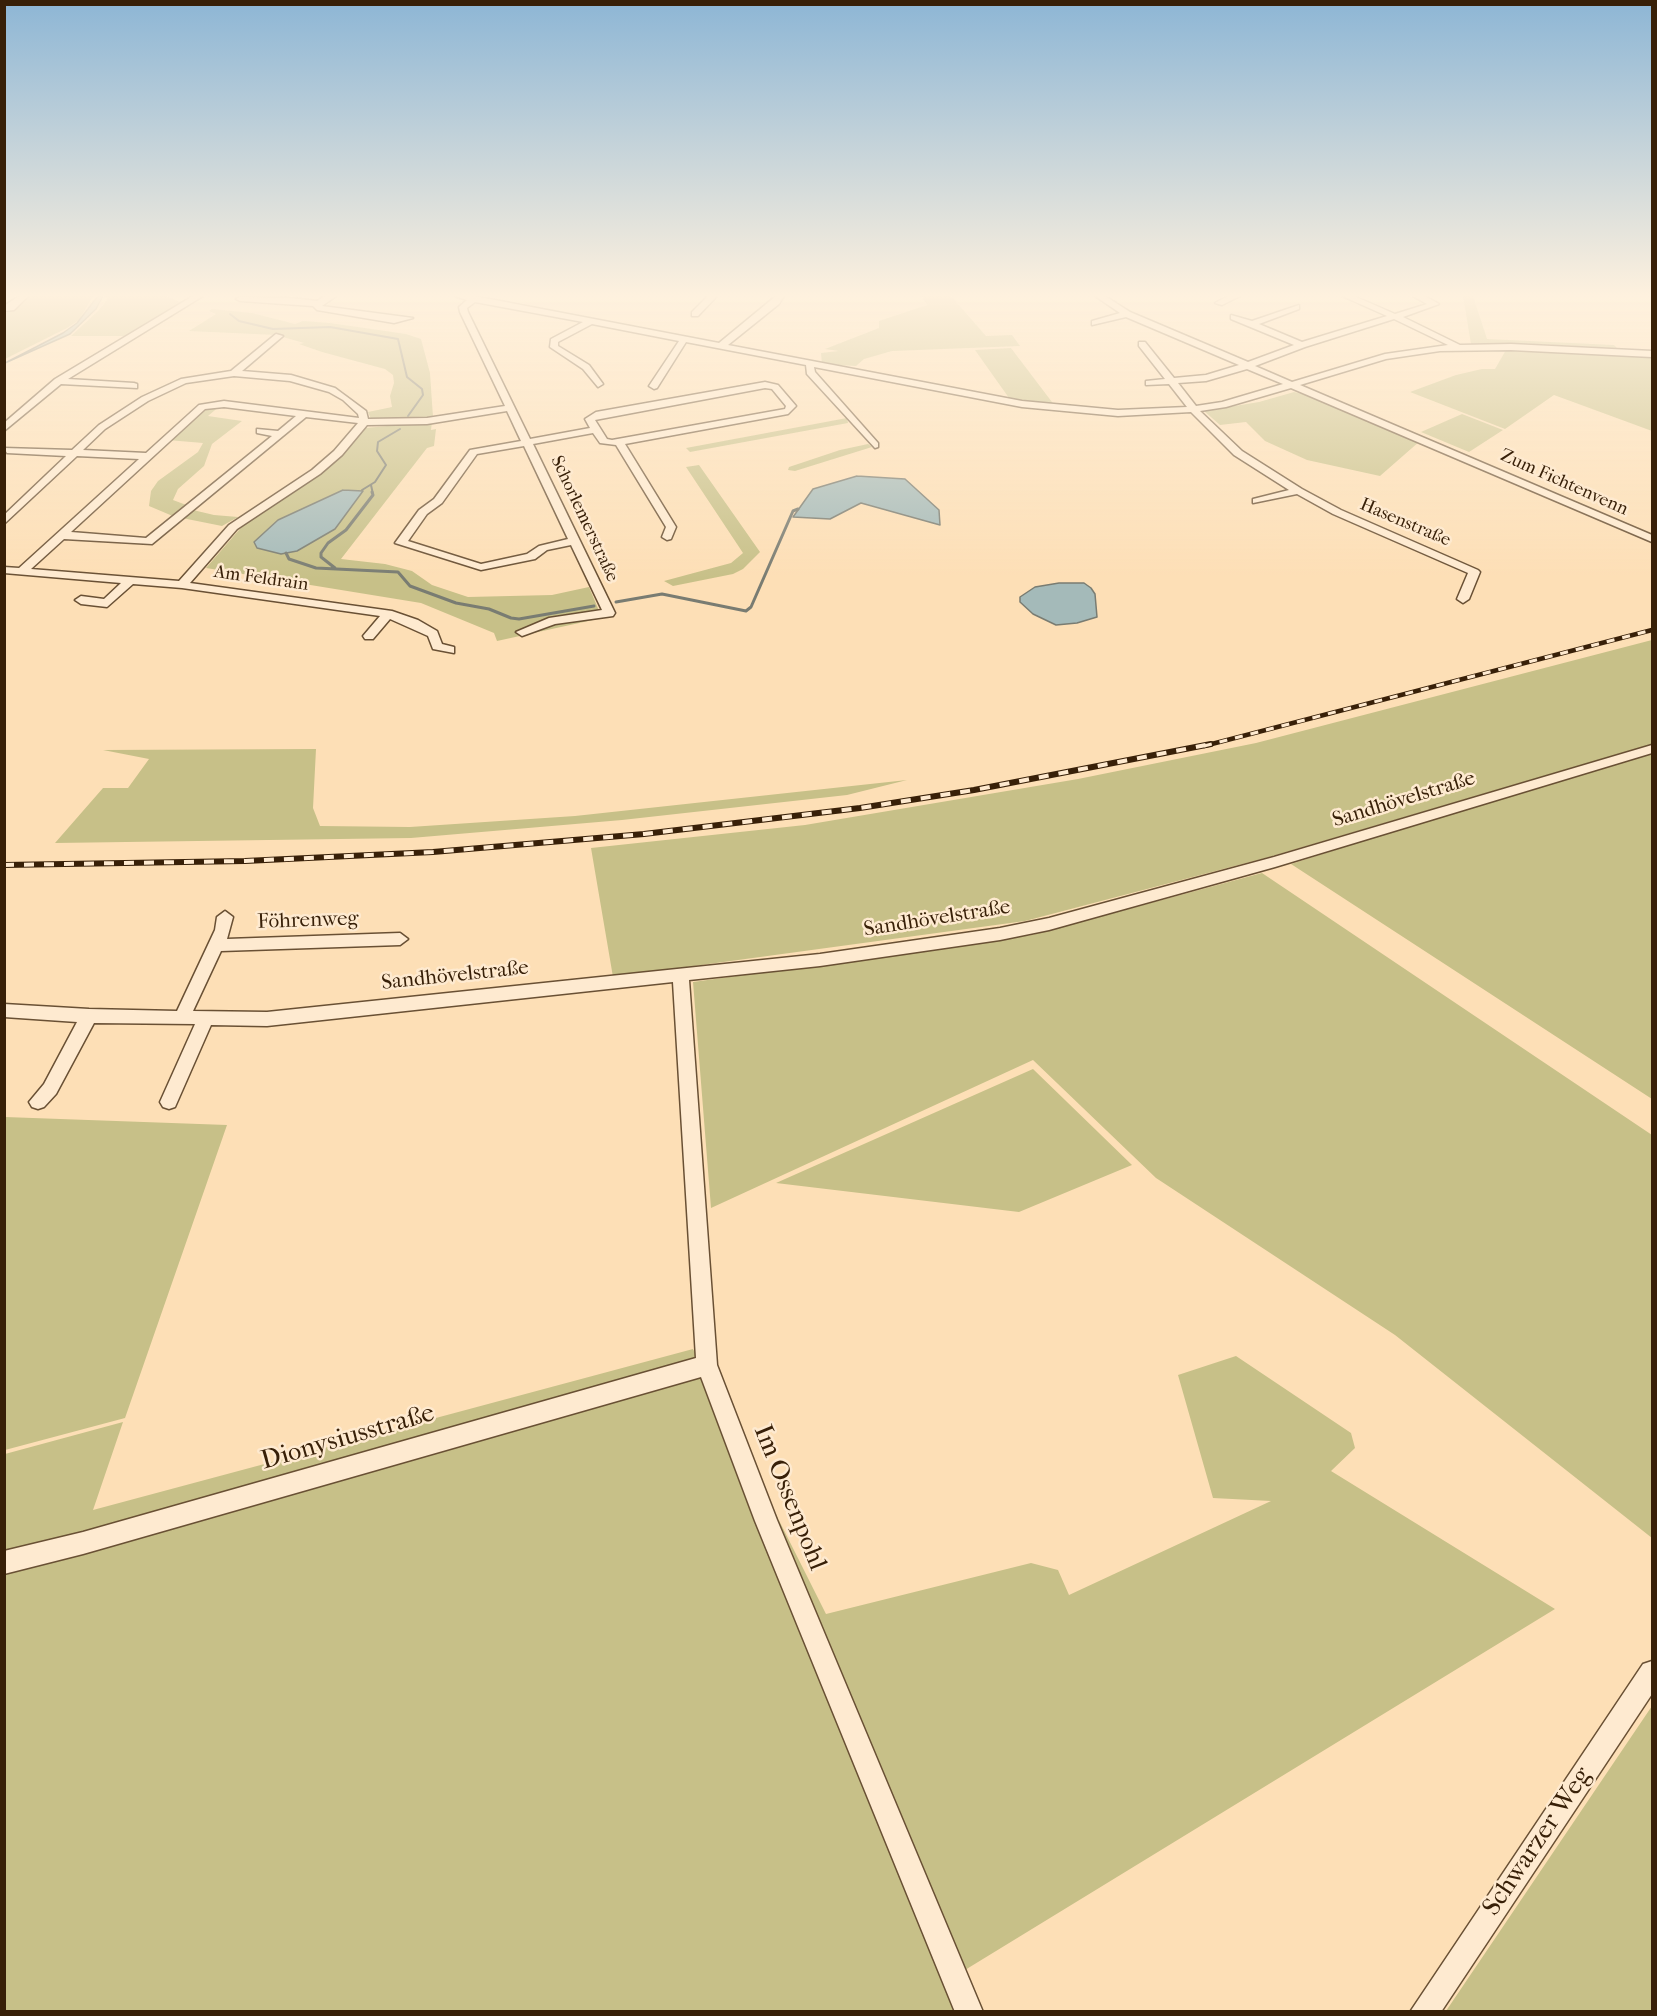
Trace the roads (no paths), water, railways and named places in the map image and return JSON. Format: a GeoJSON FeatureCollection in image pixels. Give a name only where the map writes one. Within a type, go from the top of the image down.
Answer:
{"type":"FeatureCollection","features":[{"type":"Feature","properties":{"kind":"street"},"geometry":{"type":"LineString","coordinates":[[4,428],[48,390]]}},
{"type":"Feature","properties":{"kind":"street"},"geometry":{"type":"LineString","coordinates":[[4,521],[102,427],[163,390]]}},
{"type":"Feature","properties":{"kind":"street"},"geometry":{"type":"LineString","coordinates":[[182,585],[233,527],[316,472],[338,453],[364,422],[363,413],[346,398],[332,390]]}},
{"type":"Feature","properties":{"kind":"street","name":"Schorlemerstraße"},"geometry":{"type":"LineString","coordinates":[[501,390],[609,613],[559,619],[522,632]]}},
{"type":"Feature","properties":{"kind":"street"},"geometry":{"type":"LineString","coordinates":[[736,390],[596,415],[590,419],[603,441],[619,442],[789,411],[791,406],[778,390]]}},
{"type":"Feature","properties":{"kind":"street"},"geometry":{"type":"LineString","coordinates":[[826,390],[875,445]]}},
{"type":"Feature","properties":{"kind":"street"},"geometry":{"type":"LineString","coordinates":[[953,390],[1045,407],[1118,413],[1197,410],[1282,390]]}},
{"type":"Feature","properties":{"kind":"street","name":"Hasenstraße"},"geometry":{"type":"LineString","coordinates":[[1181,390],[1198,414],[1238,453],[1298,491],[1337,512],[1474,572],[1463,599]]}},
{"type":"Feature","properties":{"kind":"street","name":"Zum Fichtenvenn"},"geometry":{"type":"LineString","coordinates":[[1306,390],[1653,540]]}},
{"type":"Feature","properties":{"kind":"street"},"geometry":{"type":"LineString","coordinates":[[5,448],[36,411],[39,403],[34,402]]}},
{"type":"Feature","properties":{"kind":"street"},"geometry":{"type":"LineString","coordinates":[[22,571],[195,411],[208,405],[224,404],[364,422],[418,422],[510,408]]}},
{"type":"Feature","properties":{"kind":"street"},"geometry":{"type":"LineString","coordinates":[[4,411],[25,410]]}},
{"type":"Feature","properties":{"kind":"street"},"geometry":{"type":"LineString","coordinates":[[61,535],[148,542],[304,414]]}},
{"type":"Feature","properties":{"kind":"street"},"geometry":{"type":"LineString","coordinates":[[574,542],[543,548],[531,557],[481,567],[401,543],[423,512],[438,501],[474,452],[596,430]]}},
{"type":"Feature","properties":{"kind":"street"},"geometry":{"type":"LineString","coordinates":[[260,431],[281,434]]}},
{"type":"Feature","properties":{"kind":"street"},"geometry":{"type":"LineString","coordinates":[[619,442],[671,527],[667,537]]}},
{"type":"Feature","properties":{"kind":"street"},"geometry":{"type":"LineString","coordinates":[[5,448],[146,456]]}},
{"type":"Feature","properties":{"kind":"street"},"geometry":{"type":"LineString","coordinates":[[1257,501],[1298,491]]}},
{"type":"Feature","properties":{"kind":"street","name":"Am Feldrain"},"geometry":{"type":"LineString","coordinates":[[4,570],[182,585],[388,614],[414,623],[434,634],[437,646],[450,650]]}},
{"type":"Feature","properties":{"kind":"street"},"geometry":{"type":"LineString","coordinates":[[81,600],[106,603],[129,581]]}},
{"type":"Feature","properties":{"kind":"street"},"geometry":{"type":"LineString","coordinates":[[369,636],[388,614]]}},
{"type":"Feature","properties":{"kind":"street","name":"Sandhövelstraße"},"geometry":{"type":"LineString","coordinates":[[4,1010],[89,1016],[267,1019],[820,960],[1000,934],[1049,924],[1275,862],[1653,749]]}},
{"type":"Feature","properties":{"kind":"street"},"geometry":{"type":"LineString","coordinates":[[182,1018],[216,945],[225,917]]}},
{"type":"Feature","properties":{"kind":"street","name":"Föhrenweg"},"geometry":{"type":"LineString","coordinates":[[216,945],[400,939]]}},
{"type":"Feature","properties":{"kind":"street","name":"Im Ossenpohl"},"geometry":{"type":"LineString","coordinates":[[681,976],[707,1365],[766,1521],[969,2012]]}},
{"type":"Feature","properties":{"kind":"street"},"geometry":{"type":"LineString","coordinates":[[38,1102],[50,1089],[89,1016]]}},
{"type":"Feature","properties":{"kind":"street"},"geometry":{"type":"LineString","coordinates":[[169,1102],[206,1018]]}},
{"type":"Feature","properties":{"kind":"street","name":"Dionysiusstraße"},"geometry":{"type":"LineString","coordinates":[[4,1563],[94,1540],[707,1365]]}},
{"type":"Feature","properties":{"kind":"street","name":"Schwarzer Weg"},"geometry":{"type":"LineString","coordinates":[[1424,2012],[1653,1673]]}},
{"type":"Feature","properties":{"kind":"waterway"},"geometry":{"type":"LineString","coordinates":[[408,416],[423,395],[422,390]]}},
{"type":"Feature","properties":{"kind":"waterway"},"geometry":{"type":"LineString","coordinates":[[362,490],[375,482],[386,465],[377,451],[378,442],[400,429]]}},
{"type":"Feature","properties":{"kind":"waterway"},"geometry":{"type":"LineString","coordinates":[[371,485],[373,494]]}},
{"type":"Feature","properties":{"kind":"waterway"},"geometry":{"type":"LineString","coordinates":[[335,568],[321,557],[321,553],[328,543],[346,530],[373,495],[372,492]]}},
{"type":"Feature","properties":{"kind":"waterway"},"geometry":{"type":"LineString","coordinates":[[616,602],[662,594],[746,611],[751,607],[793,511],[798,509]]}},
{"type":"Feature","properties":{"kind":"waterway"},"geometry":{"type":"LineString","coordinates":[[286,553],[289,559],[316,568],[398,572],[410,586],[456,603],[489,609],[511,618],[519,619],[594,606]]}},
{"type":"Feature","properties":{"kind":"railway"},"geometry":{"type":"LineString","coordinates":[[1204,746],[1652,630]]}},
{"type":"Feature","properties":{"kind":"railway"},"geometry":{"type":"LineString","coordinates":[[4,865],[245,861],[433,852],[644,834],[860,808],[974,790],[1211,744]]}}]}
